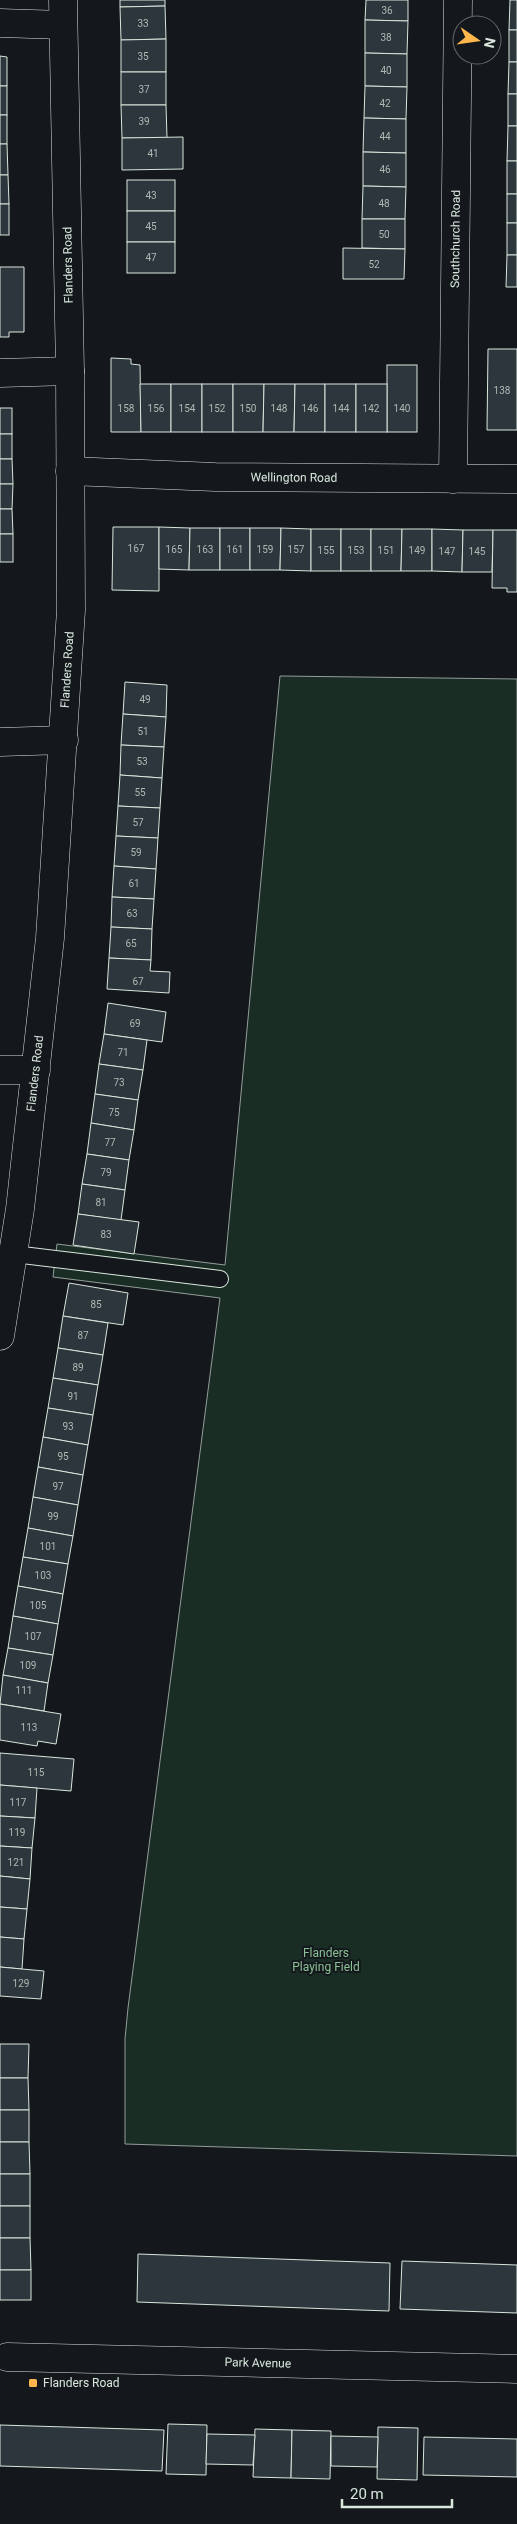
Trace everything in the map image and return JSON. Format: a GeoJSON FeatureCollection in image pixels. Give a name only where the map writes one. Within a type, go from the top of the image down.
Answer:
{"type":"FeatureCollection","features":[{"type":"Feature","properties":{"kind":"street","name":"Southchurch Road"},"geometry":{"type":"LineString","coordinates":[[453,478],[458,0]]}},
{"type":"Feature","properties":{"kind":"street"},"geometry":{"type":"LineString","coordinates":[[0,23],[63,13]]}},
{"type":"Feature","properties":{"kind":"street","name":"Flanders Road"},"geometry":{"type":"LineString","coordinates":[[0,1336],[14,1254],[50,938],[71,610],[70,371],[63,13]]}},
{"type":"Feature","properties":{"kind":"street"},"geometry":{"type":"LineString","coordinates":[[0,373],[70,371]]}},
{"type":"Feature","properties":{"kind":"street","name":"Wellington Road"},"geometry":{"type":"LineString","coordinates":[[70,471],[215,477],[517,479]]}},
{"type":"Feature","properties":{"kind":"street"},"geometry":{"type":"LineString","coordinates":[[0,742],[64,740]]}},
{"type":"Feature","properties":{"kind":"street"},"geometry":{"type":"LineString","coordinates":[[0,1070],[36,1070]]}},
{"type":"Feature","properties":{"kind":"street","name":"Park Avenue"},"geometry":{"type":"LineString","coordinates":[[4,2357],[517,2370]]}},
{"type":"Feature","properties":{"kind":"lane"},"geometry":{"type":"LineString","coordinates":[[14,1254],[220,1279]]}},
{"type":"Feature","properties":{"kind":"green space","name":"Flanders Playing Field"},"geometry":{"type":"Polygon","coordinates":[[[280,676],[517,679],[517,2156],[125,2144],[125,2039],[128,2008],[220,1298],[53,1277],[57,1244],[225,1265],[280,676]]]}},
{"type":"Feature","properties":{"kind":"building"},"geometry":{"type":"Polygon","coordinates":[[[120,0],[165,0],[165,6],[120,7],[120,0]]]}},
{"type":"Feature","properties":{"kind":"building"},"geometry":{"type":"Polygon","coordinates":[[[366,0],[408,0],[408,21],[365,20],[366,0]]]}},
{"type":"Feature","properties":{"kind":"building"},"geometry":{"type":"Polygon","coordinates":[[[510,0],[517,0],[517,30],[509,30],[510,0]]]}},
{"type":"Feature","properties":{"kind":"building"},"geometry":{"type":"Polygon","coordinates":[[[165,6],[166,39],[121,40],[120,7],[165,6]]]}},
{"type":"Feature","properties":{"kind":"building"},"geometry":{"type":"Polygon","coordinates":[[[365,20],[408,21],[407,54],[365,53],[365,20]]]}},
{"type":"Feature","properties":{"kind":"building"},"geometry":{"type":"Polygon","coordinates":[[[509,30],[517,30],[517,62],[509,62],[509,30]]]}},
{"type":"Feature","properties":{"kind":"building"},"geometry":{"type":"Polygon","coordinates":[[[166,39],[166,72],[121,72],[121,40],[166,39]]]}},
{"type":"Feature","properties":{"kind":"building"},"geometry":{"type":"Polygon","coordinates":[[[365,53],[407,54],[407,87],[365,86],[365,53]]]}},
{"type":"Feature","properties":{"kind":"building"},"geometry":{"type":"Polygon","coordinates":[[[0,56],[7,57],[7,86],[0,86],[0,56]]]}},
{"type":"Feature","properties":{"kind":"building"},"geometry":{"type":"Polygon","coordinates":[[[509,62],[517,62],[517,94],[508,94],[509,62]]]}},
{"type":"Feature","properties":{"kind":"building"},"geometry":{"type":"Polygon","coordinates":[[[121,72],[166,72],[166,105],[121,105],[121,72]]]}},
{"type":"Feature","properties":{"kind":"building"},"geometry":{"type":"Polygon","coordinates":[[[0,86],[7,86],[7,115],[0,115],[0,86]]]}},
{"type":"Feature","properties":{"kind":"building"},"geometry":{"type":"Polygon","coordinates":[[[365,86],[407,87],[406,119],[364,118],[365,86]]]}},
{"type":"Feature","properties":{"kind":"building"},"geometry":{"type":"Polygon","coordinates":[[[508,94],[517,94],[517,126],[508,126],[508,94]]]}},
{"type":"Feature","properties":{"kind":"building"},"geometry":{"type":"Polygon","coordinates":[[[121,105],[166,105],[167,138],[122,138],[121,105]]]}},
{"type":"Feature","properties":{"kind":"building"},"geometry":{"type":"Polygon","coordinates":[[[0,115],[7,115],[7,144],[0,144],[0,115]]]}},
{"type":"Feature","properties":{"kind":"building"},"geometry":{"type":"Polygon","coordinates":[[[364,118],[406,119],[406,153],[363,152],[364,118]]]}},
{"type":"Feature","properties":{"kind":"building"},"geometry":{"type":"Polygon","coordinates":[[[508,126],[517,126],[517,161],[507,161],[508,126]]]}},
{"type":"Feature","properties":{"kind":"building"},"geometry":{"type":"Polygon","coordinates":[[[183,137],[183,169],[122,170],[122,138],[183,137]]]}},
{"type":"Feature","properties":{"kind":"building"},"geometry":{"type":"Polygon","coordinates":[[[0,144],[7,144],[8,175],[0,175],[0,144]]]}},
{"type":"Feature","properties":{"kind":"building"},"geometry":{"type":"Polygon","coordinates":[[[363,152],[406,153],[406,187],[363,186],[363,152]]]}},
{"type":"Feature","properties":{"kind":"building"},"geometry":{"type":"Polygon","coordinates":[[[507,161],[517,161],[517,194],[507,194],[507,161]]]}},
{"type":"Feature","properties":{"kind":"building"},"geometry":{"type":"Polygon","coordinates":[[[0,175],[8,175],[9,204],[0,204],[0,175]]]}},
{"type":"Feature","properties":{"kind":"building"},"geometry":{"type":"Polygon","coordinates":[[[127,180],[175,180],[175,211],[127,211],[127,180]]]}},
{"type":"Feature","properties":{"kind":"building"},"geometry":{"type":"Polygon","coordinates":[[[363,186],[406,187],[405,219],[362,219],[363,186]]]}},
{"type":"Feature","properties":{"kind":"building"},"geometry":{"type":"Polygon","coordinates":[[[507,194],[517,194],[517,223],[507,223],[507,194]]]}},
{"type":"Feature","properties":{"kind":"building"},"geometry":{"type":"Polygon","coordinates":[[[0,204],[9,204],[9,235],[0,235],[0,204]]]}},
{"type":"Feature","properties":{"kind":"building"},"geometry":{"type":"Polygon","coordinates":[[[127,211],[175,211],[175,242],[127,242],[127,211]]]}},
{"type":"Feature","properties":{"kind":"building"},"geometry":{"type":"Polygon","coordinates":[[[362,219],[405,219],[405,249],[362,248],[362,219]]]}},
{"type":"Feature","properties":{"kind":"building"},"geometry":{"type":"Polygon","coordinates":[[[507,223],[517,223],[517,255],[507,255],[507,223]]]}},
{"type":"Feature","properties":{"kind":"building"},"geometry":{"type":"Polygon","coordinates":[[[127,242],[175,242],[175,273],[127,273],[127,242]]]}},
{"type":"Feature","properties":{"kind":"building"},"geometry":{"type":"Polygon","coordinates":[[[343,248],[405,249],[404,279],[343,279],[343,248]]]}},
{"type":"Feature","properties":{"kind":"building"},"geometry":{"type":"Polygon","coordinates":[[[507,255],[517,255],[517,287],[506,287],[507,255]]]}},
{"type":"Feature","properties":{"kind":"building"},"geometry":{"type":"Polygon","coordinates":[[[0,267],[24,267],[24,332],[9,332],[9,337],[0,337],[0,267]]]}},
{"type":"Feature","properties":{"kind":"building"},"geometry":{"type":"Polygon","coordinates":[[[488,349],[517,349],[517,430],[487,430],[488,349]]]}},
{"type":"Feature","properties":{"kind":"building"},"geometry":{"type":"Polygon","coordinates":[[[111,358],[131,359],[131,364],[140,365],[141,432],[111,432],[111,358]]]}},
{"type":"Feature","properties":{"kind":"building"},"geometry":{"type":"Polygon","coordinates":[[[387,365],[417,365],[417,432],[387,432],[387,365]]]}},
{"type":"Feature","properties":{"kind":"building"},"geometry":{"type":"Polygon","coordinates":[[[140,384],[171,384],[171,432],[141,432],[140,384]]]}},
{"type":"Feature","properties":{"kind":"building"},"geometry":{"type":"Polygon","coordinates":[[[171,384],[202,384],[202,432],[171,432],[171,384]]]}},
{"type":"Feature","properties":{"kind":"building"},"geometry":{"type":"Polygon","coordinates":[[[202,384],[233,384],[233,432],[202,432],[202,384]]]}},
{"type":"Feature","properties":{"kind":"building"},"geometry":{"type":"Polygon","coordinates":[[[233,384],[264,384],[263,432],[233,432],[233,384]]]}},
{"type":"Feature","properties":{"kind":"building"},"geometry":{"type":"Polygon","coordinates":[[[264,384],[295,384],[294,432],[263,432],[264,384]]]}},
{"type":"Feature","properties":{"kind":"building"},"geometry":{"type":"Polygon","coordinates":[[[295,384],[325,384],[325,432],[294,432],[295,384]]]}},
{"type":"Feature","properties":{"kind":"building"},"geometry":{"type":"Polygon","coordinates":[[[325,384],[356,384],[356,432],[325,432],[325,384]]]}},
{"type":"Feature","properties":{"kind":"building"},"geometry":{"type":"Polygon","coordinates":[[[356,384],[387,384],[387,432],[356,432],[356,384]]]}},
{"type":"Feature","properties":{"kind":"building"},"geometry":{"type":"Polygon","coordinates":[[[0,408],[12,408],[12,434],[0,434],[0,408]]]}},
{"type":"Feature","properties":{"kind":"building"},"geometry":{"type":"Polygon","coordinates":[[[0,434],[12,434],[12,459],[0,459],[0,434]]]}},
{"type":"Feature","properties":{"kind":"building"},"geometry":{"type":"Polygon","coordinates":[[[0,459],[12,459],[13,484],[0,484],[0,459]]]}},
{"type":"Feature","properties":{"kind":"building"},"geometry":{"type":"Polygon","coordinates":[[[0,484],[13,484],[12,509],[0,509],[0,484]]]}},
{"type":"Feature","properties":{"kind":"building"},"geometry":{"type":"Polygon","coordinates":[[[0,509],[12,509],[13,534],[0,534],[0,509]]]}},
{"type":"Feature","properties":{"kind":"building"},"geometry":{"type":"Polygon","coordinates":[[[113,527],[159,527],[159,591],[112,590],[113,527]]]}},
{"type":"Feature","properties":{"kind":"building"},"geometry":{"type":"Polygon","coordinates":[[[159,527],[190,528],[189,570],[159,569],[159,527]]]}},
{"type":"Feature","properties":{"kind":"building"},"geometry":{"type":"Polygon","coordinates":[[[190,528],[220,528],[220,570],[189,570],[190,528]]]}},
{"type":"Feature","properties":{"kind":"building"},"geometry":{"type":"Polygon","coordinates":[[[220,528],[250,528],[250,570],[220,570],[220,528]]]}},
{"type":"Feature","properties":{"kind":"building"},"geometry":{"type":"Polygon","coordinates":[[[250,528],[281,528],[280,570],[250,570],[250,528]]]}},
{"type":"Feature","properties":{"kind":"building"},"geometry":{"type":"Polygon","coordinates":[[[281,528],[311,529],[311,571],[280,570],[281,528]]]}},
{"type":"Feature","properties":{"kind":"building"},"geometry":{"type":"Polygon","coordinates":[[[311,529],[341,529],[341,571],[311,571],[311,529]]]}},
{"type":"Feature","properties":{"kind":"building"},"geometry":{"type":"Polygon","coordinates":[[[341,529],[371,529],[371,571],[341,571],[341,529]]]}},
{"type":"Feature","properties":{"kind":"building"},"geometry":{"type":"Polygon","coordinates":[[[371,529],[402,529],[401,571],[371,571],[371,529]]]}},
{"type":"Feature","properties":{"kind":"building"},"geometry":{"type":"Polygon","coordinates":[[[402,529],[432,529],[432,571],[401,571],[402,529]]]}},
{"type":"Feature","properties":{"kind":"building"},"geometry":{"type":"Polygon","coordinates":[[[432,529],[463,530],[462,572],[432,571],[432,529]]]}},
{"type":"Feature","properties":{"kind":"building"},"geometry":{"type":"Polygon","coordinates":[[[463,530],[493,530],[492,572],[462,572],[463,530]]]}},
{"type":"Feature","properties":{"kind":"building"},"geometry":{"type":"Polygon","coordinates":[[[493,530],[517,530],[517,592],[507,592],[507,588],[492,588],[493,530]]]}},
{"type":"Feature","properties":{"kind":"building"},"geometry":{"type":"Polygon","coordinates":[[[0,534],[13,534],[13,562],[0,562],[0,534]]]}},
{"type":"Feature","properties":{"kind":"building"},"geometry":{"type":"Polygon","coordinates":[[[125,682],[167,685],[166,717],[123,714],[125,682]]]}},
{"type":"Feature","properties":{"kind":"building"},"geometry":{"type":"Polygon","coordinates":[[[123,714],[166,717],[164,747],[121,745],[123,714]]]}},
{"type":"Feature","properties":{"kind":"building"},"geometry":{"type":"Polygon","coordinates":[[[121,745],[164,747],[162,778],[120,775],[121,745]]]}},
{"type":"Feature","properties":{"kind":"building"},"geometry":{"type":"Polygon","coordinates":[[[120,775],[162,778],[160,808],[118,806],[120,775]]]}},
{"type":"Feature","properties":{"kind":"building"},"geometry":{"type":"Polygon","coordinates":[[[118,806],[160,808],[158,838],[116,836],[118,806]]]}},
{"type":"Feature","properties":{"kind":"building"},"geometry":{"type":"Polygon","coordinates":[[[116,836],[158,838],[156,869],[114,866],[116,836]]]}},
{"type":"Feature","properties":{"kind":"building"},"geometry":{"type":"Polygon","coordinates":[[[114,866],[156,869],[154,899],[112,897],[114,866]]]}},
{"type":"Feature","properties":{"kind":"building"},"geometry":{"type":"Polygon","coordinates":[[[112,897],[154,899],[152,929],[111,927],[112,897]]]}},
{"type":"Feature","properties":{"kind":"building"},"geometry":{"type":"Polygon","coordinates":[[[111,927],[152,929],[151,960],[109,958],[111,927]]]}},
{"type":"Feature","properties":{"kind":"building"},"geometry":{"type":"Polygon","coordinates":[[[109,958],[151,960],[150,971],[170,972],[169,993],[107,989],[109,958]]]}},
{"type":"Feature","properties":{"kind":"building"},"geometry":{"type":"Polygon","coordinates":[[[108,1003],[166,1012],[162,1042],[104,1034],[108,1003]]]}},
{"type":"Feature","properties":{"kind":"building"},"geometry":{"type":"Polygon","coordinates":[[[104,1034],[147,1040],[143,1070],[99,1064],[104,1034]]]}},
{"type":"Feature","properties":{"kind":"building"},"geometry":{"type":"Polygon","coordinates":[[[99,1064],[143,1070],[138,1100],[95,1094],[99,1064]]]}},
{"type":"Feature","properties":{"kind":"building"},"geometry":{"type":"Polygon","coordinates":[[[95,1094],[138,1100],[134,1130],[91,1123],[95,1094]]]}},
{"type":"Feature","properties":{"kind":"building"},"geometry":{"type":"Polygon","coordinates":[[[91,1123],[134,1130],[129,1160],[87,1154],[91,1123]]]}},
{"type":"Feature","properties":{"kind":"building"},"geometry":{"type":"Polygon","coordinates":[[[87,1154],[129,1160],[125,1190],[82,1184],[87,1154]]]}},
{"type":"Feature","properties":{"kind":"building"},"geometry":{"type":"Polygon","coordinates":[[[82,1184],[125,1190],[121,1220],[78,1214],[82,1184]]]}},
{"type":"Feature","properties":{"kind":"building"},"geometry":{"type":"Polygon","coordinates":[[[78,1214],[139,1222],[134,1254],[73,1245],[78,1214]]]}},
{"type":"Feature","properties":{"kind":"building"},"geometry":{"type":"Polygon","coordinates":[[[69,1283],[128,1293],[123,1325],[63,1316],[69,1283]]]}},
{"type":"Feature","properties":{"kind":"building"},"geometry":{"type":"Polygon","coordinates":[[[63,1316],[108,1323],[103,1355],[58,1348],[63,1316]]]}},
{"type":"Feature","properties":{"kind":"building"},"geometry":{"type":"Polygon","coordinates":[[[58,1348],[103,1355],[98,1385],[53,1378],[58,1348]]]}},
{"type":"Feature","properties":{"kind":"building"},"geometry":{"type":"Polygon","coordinates":[[[53,1378],[98,1385],[93,1415],[48,1408],[53,1378]]]}},
{"type":"Feature","properties":{"kind":"building"},"geometry":{"type":"Polygon","coordinates":[[[48,1408],[93,1415],[88,1445],[43,1437],[48,1408]]]}},
{"type":"Feature","properties":{"kind":"building"},"geometry":{"type":"Polygon","coordinates":[[[43,1437],[88,1445],[83,1475],[38,1467],[43,1437]]]}},
{"type":"Feature","properties":{"kind":"building"},"geometry":{"type":"Polygon","coordinates":[[[38,1467],[83,1475],[78,1505],[33,1497],[38,1467]]]}},
{"type":"Feature","properties":{"kind":"building"},"geometry":{"type":"Polygon","coordinates":[[[33,1497],[78,1505],[73,1536],[28,1528],[33,1497]]]}},
{"type":"Feature","properties":{"kind":"building"},"geometry":{"type":"Polygon","coordinates":[[[28,1528],[73,1536],[68,1564],[23,1557],[28,1528]]]}},
{"type":"Feature","properties":{"kind":"building"},"geometry":{"type":"Polygon","coordinates":[[[23,1557],[68,1564],[63,1594],[18,1586],[23,1557]]]}},
{"type":"Feature","properties":{"kind":"building"},"geometry":{"type":"Polygon","coordinates":[[[18,1586],[63,1594],[58,1624],[13,1616],[18,1586]]]}},
{"type":"Feature","properties":{"kind":"building"},"geometry":{"type":"Polygon","coordinates":[[[13,1616],[58,1624],[53,1655],[8,1648],[13,1616]]]}},
{"type":"Feature","properties":{"kind":"building"},"geometry":{"type":"Polygon","coordinates":[[[8,1648],[53,1655],[48,1683],[3,1675],[8,1648]]]}},
{"type":"Feature","properties":{"kind":"building"},"geometry":{"type":"Polygon","coordinates":[[[3,1675],[48,1683],[44,1711],[0,1704],[3,1675]]]}},
{"type":"Feature","properties":{"kind":"building"},"geometry":{"type":"Polygon","coordinates":[[[0,1704],[61,1714],[56,1744],[38,1741],[37,1746],[0,1740],[0,1704]]]}},
{"type":"Feature","properties":{"kind":"building"},"geometry":{"type":"Polygon","coordinates":[[[0,1753],[74,1759],[71,1791],[0,1785],[0,1753]]]}},
{"type":"Feature","properties":{"kind":"building"},"geometry":{"type":"Polygon","coordinates":[[[0,1785],[37,1788],[35,1818],[0,1816],[0,1785]]]}},
{"type":"Feature","properties":{"kind":"building"},"geometry":{"type":"Polygon","coordinates":[[[0,1816],[35,1818],[32,1848],[0,1846],[0,1816]]]}},
{"type":"Feature","properties":{"kind":"building"},"geometry":{"type":"Polygon","coordinates":[[[0,1846],[32,1848],[30,1879],[0,1876],[0,1846]]]}},
{"type":"Feature","properties":{"kind":"building"},"geometry":{"type":"Polygon","coordinates":[[[0,1876],[30,1879],[27,1909],[0,1907],[0,1876]]]}},
{"type":"Feature","properties":{"kind":"building"},"geometry":{"type":"Polygon","coordinates":[[[0,1907],[27,1909],[24,1939],[0,1937],[0,1907]]]}},
{"type":"Feature","properties":{"kind":"building"},"geometry":{"type":"Polygon","coordinates":[[[0,1937],[24,1939],[22,1969],[0,1967],[0,1937]]]}},
{"type":"Feature","properties":{"kind":"building"},"geometry":{"type":"Polygon","coordinates":[[[0,1967],[44,1971],[41,1999],[0,1996],[0,1967]]]}},
{"type":"Feature","properties":{"kind":"building"},"geometry":{"type":"Polygon","coordinates":[[[0,2044],[29,2044],[28,2078],[0,2078],[0,2044]]]}},
{"type":"Feature","properties":{"kind":"building"},"geometry":{"type":"Polygon","coordinates":[[[0,2078],[28,2078],[29,2110],[0,2110],[0,2078]]]}},
{"type":"Feature","properties":{"kind":"building"},"geometry":{"type":"Polygon","coordinates":[[[0,2110],[29,2110],[29,2142],[0,2142],[0,2110]]]}},
{"type":"Feature","properties":{"kind":"building"},"geometry":{"type":"Polygon","coordinates":[[[0,2142],[29,2142],[30,2174],[0,2174],[0,2142]]]}},
{"type":"Feature","properties":{"kind":"building"},"geometry":{"type":"Polygon","coordinates":[[[0,2174],[30,2174],[30,2206],[0,2206],[0,2174]]]}},
{"type":"Feature","properties":{"kind":"building"},"geometry":{"type":"Polygon","coordinates":[[[0,2206],[30,2206],[30,2238],[0,2238],[0,2206]]]}},
{"type":"Feature","properties":{"kind":"building"},"geometry":{"type":"Polygon","coordinates":[[[0,2238],[30,2238],[31,2270],[0,2270],[0,2238]]]}},
{"type":"Feature","properties":{"kind":"building"},"geometry":{"type":"Polygon","coordinates":[[[138,2254],[390,2263],[389,2311],[137,2302],[138,2254]]]}},
{"type":"Feature","properties":{"kind":"building"},"geometry":{"type":"Polygon","coordinates":[[[402,2261],[517,2265],[517,2313],[400,2309],[402,2261]]]}},
{"type":"Feature","properties":{"kind":"building"},"geometry":{"type":"Polygon","coordinates":[[[0,2270],[31,2270],[31,2300],[0,2300],[0,2270]]]}},
{"type":"Feature","properties":{"kind":"building"},"geometry":{"type":"Polygon","coordinates":[[[168,2424],[207,2425],[206,2475],[166,2474],[168,2424]]]}},
{"type":"Feature","properties":{"kind":"building"},"geometry":{"type":"Polygon","coordinates":[[[0,2425],[164,2430],[162,2471],[0,2466],[0,2425]]]}},
{"type":"Feature","properties":{"kind":"building"},"geometry":{"type":"Polygon","coordinates":[[[378,2427],[418,2428],[417,2480],[377,2479],[378,2427]]]}},
{"type":"Feature","properties":{"kind":"building"},"geometry":{"type":"Polygon","coordinates":[[[255,2429],[292,2430],[291,2478],[253,2477],[255,2429]]]}},
{"type":"Feature","properties":{"kind":"building"},"geometry":{"type":"Polygon","coordinates":[[[292,2430],[331,2431],[330,2479],[291,2478],[292,2430]]]}},
{"type":"Feature","properties":{"kind":"building"},"geometry":{"type":"Polygon","coordinates":[[[207,2434],[255,2435],[253,2465],[206,2464],[207,2434]]]}},
{"type":"Feature","properties":{"kind":"building"},"geometry":{"type":"Polygon","coordinates":[[[331,2436],[378,2437],[377,2467],[331,2466],[331,2436]]]}},
{"type":"Feature","properties":{"kind":"building"},"geometry":{"type":"Polygon","coordinates":[[[424,2437],[517,2439],[517,2477],[423,2475],[424,2437]]]}},
{"type":"Feature","properties":{"kind":"place","name":"Flanders Road"},"geometry":{"type":"Point","coordinates":[33,2383]}}]}
